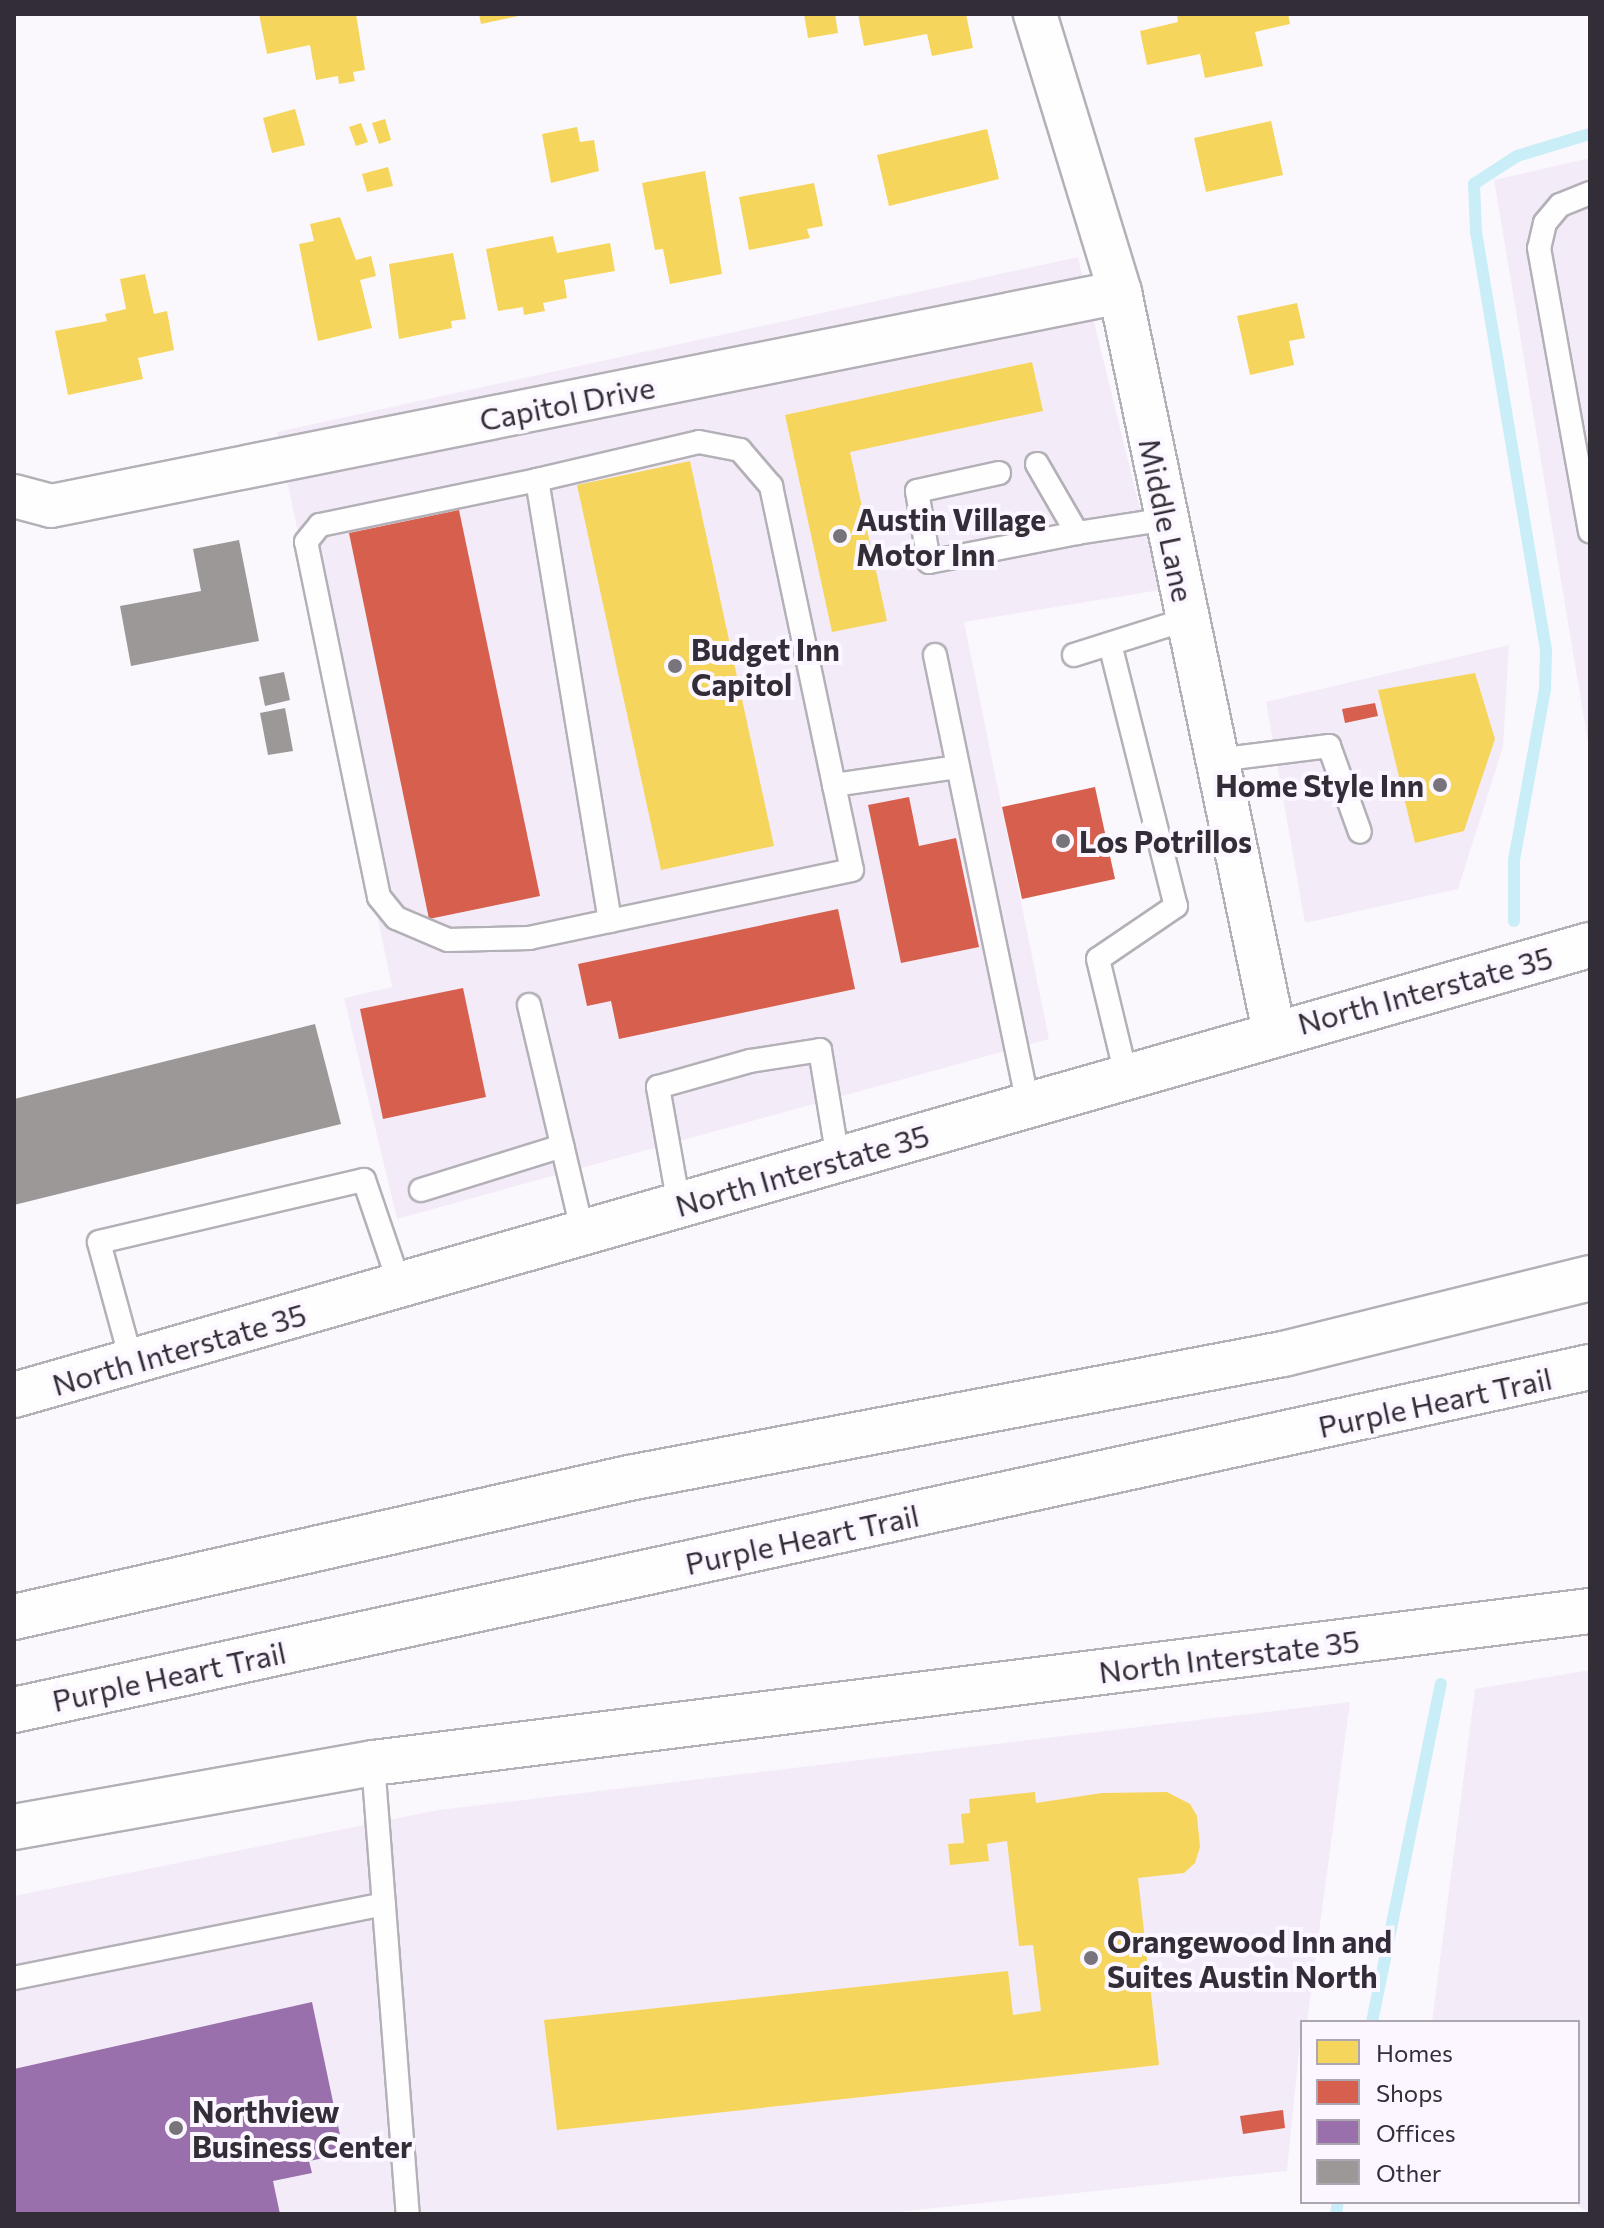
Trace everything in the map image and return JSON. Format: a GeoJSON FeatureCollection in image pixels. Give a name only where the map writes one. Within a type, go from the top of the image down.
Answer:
{"type":"FeatureCollection","features":[{"type":"Feature","properties":{"kind":"main road","name":"North Interstate 35"},"geometry":{"type":"LineString","coordinates":[[14,1395],[1274,1032],[1590,945]]}},
{"type":"Feature","properties":{"kind":"main road"},"geometry":{"type":"LineString","coordinates":[[14,1617],[629,1478],[1283,1354],[1590,1278]]}},
{"type":"Feature","properties":{"kind":"main road","name":"Purple Heart Trail"},"geometry":{"type":"LineString","coordinates":[[14,1710],[1590,1367]]}},
{"type":"Feature","properties":{"kind":"main road","name":"North Interstate 35"},"geometry":{"type":"LineString","coordinates":[[14,1827],[373,1763],[1590,1611]]}},
{"type":"Feature","properties":{"kind":"street","name":"Middle Lane"},"geometry":{"type":"LineString","coordinates":[[1035,14],[1120,292],[1274,1032]]}},
{"type":"Feature","properties":{"kind":"street","name":"Capitol Drive"},"geometry":{"type":"LineString","coordinates":[[14,496],[51,506],[1120,292]]}},
{"type":"Feature","properties":{"kind":"lane"},"geometry":{"type":"LineString","coordinates":[[1590,193],[1560,205],[1545,223],[1539,248],[1590,531]]}},
{"type":"Feature","properties":{"kind":"lane"},"geometry":{"type":"LineString","coordinates":[[699,442],[740,450],[771,486],[852,870],[530,938],[448,940],[396,918],[379,897],[306,542],[320,525],[537,480],[699,442]]}},
{"type":"Feature","properties":{"kind":"lane"},"geometry":{"type":"LineString","coordinates":[[1037,464],[1077,533]]}},
{"type":"Feature","properties":{"kind":"lane"},"geometry":{"type":"LineString","coordinates":[[999,473],[917,491],[929,562],[1167,519]]}},
{"type":"Feature","properties":{"kind":"lane"},"geometry":{"type":"LineString","coordinates":[[537,480],[610,921]]}},
{"type":"Feature","properties":{"kind":"lane"},"geometry":{"type":"LineString","coordinates":[[1074,655],[1188,619]]}},
{"type":"Feature","properties":{"kind":"lane"},"geometry":{"type":"LineString","coordinates":[[1110,644],[1176,906],[1098,959],[1126,1075]]}},
{"type":"Feature","properties":{"kind":"lane"},"geometry":{"type":"LineString","coordinates":[[935,655],[1028,1104]]}},
{"type":"Feature","properties":{"kind":"lane"},"geometry":{"type":"LineString","coordinates":[[1217,760],[1329,746],[1360,832]]}},
{"type":"Feature","properties":{"kind":"lane"},"geometry":{"type":"LineString","coordinates":[[834,785],[958,767]]}},
{"type":"Feature","properties":{"kind":"lane"},"geometry":{"type":"LineString","coordinates":[[529,1005],[583,1233]]}},
{"type":"Feature","properties":{"kind":"lane"},"geometry":{"type":"LineString","coordinates":[[679,1205],[658,1087],[750,1061],[820,1050],[838,1159]]}},
{"type":"Feature","properties":{"kind":"lane"},"geometry":{"type":"LineString","coordinates":[[421,1190],[562,1146]]}},
{"type":"Feature","properties":{"kind":"lane"},"geometry":{"type":"LineString","coordinates":[[132,1363],[99,1242],[364,1180],[400,1286]]}},
{"type":"Feature","properties":{"kind":"lane"},"geometry":{"type":"LineString","coordinates":[[373,1763],[408,2214]]}},
{"type":"Feature","properties":{"kind":"lane"},"geometry":{"type":"LineString","coordinates":[[14,1978],[384,1904]]}},
{"type":"Feature","properties":{"kind":"shaded area"},"geometry":{"type":"Polygon","coordinates":[[[1590,158],[1590,754],[1494,180],[1590,158]]]}},
{"type":"Feature","properties":{"kind":"shaded area"},"geometry":{"type":"Polygon","coordinates":[[[1078,257],[1160,590],[964,622],[1049,1039],[397,1219],[344,998],[392,987],[277,432],[1078,257]]]}},
{"type":"Feature","properties":{"kind":"shaded area"},"geometry":{"type":"Polygon","coordinates":[[[1509,645],[1503,747],[1458,889],[1305,923],[1266,702],[1509,645]]]}},
{"type":"Feature","properties":{"kind":"shaded area"},"geometry":{"type":"Polygon","coordinates":[[[1590,1670],[1590,2214],[1576,2204],[1580,2204],[1580,2020],[1432,2020],[1475,1689],[1590,1670]]]}},
{"type":"Feature","properties":{"kind":"shaded area"},"geometry":{"type":"Polygon","coordinates":[[[1350,1702],[1307,2020],[1300,2020],[1287,2171],[879,2214],[14,2214],[14,1896],[438,1810],[1350,1702]]]}},
{"type":"Feature","properties":{"kind":"building: Homes"},"geometry":{"type":"Polygon","coordinates":[[[259,14],[356,14],[365,70],[353,72],[355,81],[339,84],[338,76],[316,80],[310,45],[267,54],[259,14]]]}},
{"type":"Feature","properties":{"kind":"building: Homes"},"geometry":{"type":"Polygon","coordinates":[[[479,14],[523,14],[523,15],[481,24],[479,14]]]}},
{"type":"Feature","properties":{"kind":"building: Homes"},"geometry":{"type":"Polygon","coordinates":[[[804,14],[835,14],[838,33],[808,38],[804,14]]]}},
{"type":"Feature","properties":{"kind":"building: Homes"},"geometry":{"type":"Polygon","coordinates":[[[858,14],[966,14],[973,48],[932,56],[927,34],[864,46],[858,14]]]}},
{"type":"Feature","properties":{"kind":"building: Homes"},"geometry":{"type":"Polygon","coordinates":[[[1177,14],[1288,14],[1290,24],[1255,32],[1263,66],[1205,78],[1200,54],[1147,65],[1140,31],[1178,22],[1177,14]]]}},
{"type":"Feature","properties":{"kind":"building: Homes"},"geometry":{"type":"Polygon","coordinates":[[[295,109],[305,145],[272,153],[263,118],[295,109]]]}},
{"type":"Feature","properties":{"kind":"building: Homes"},"geometry":{"type":"Polygon","coordinates":[[[385,119],[391,140],[379,144],[372,123],[385,119]]]}},
{"type":"Feature","properties":{"kind":"building: Homes"},"geometry":{"type":"Polygon","coordinates":[[[1271,121],[1283,175],[1206,192],[1194,138],[1271,121]]]}},
{"type":"Feature","properties":{"kind":"building: Homes"},"geometry":{"type":"Polygon","coordinates":[[[361,123],[368,142],[356,146],[349,127],[361,123]]]}},
{"type":"Feature","properties":{"kind":"building: Homes"},"geometry":{"type":"Polygon","coordinates":[[[577,127],[580,142],[594,140],[599,171],[551,183],[542,134],[577,127]]]}},
{"type":"Feature","properties":{"kind":"building: Homes"},"geometry":{"type":"Polygon","coordinates":[[[987,129],[999,179],[889,206],[877,155],[987,129]]]}},
{"type":"Feature","properties":{"kind":"building: Homes"},"geometry":{"type":"Polygon","coordinates":[[[388,167],[393,186],[367,192],[362,174],[388,167]]]}},
{"type":"Feature","properties":{"kind":"building: Homes"},"geometry":{"type":"Polygon","coordinates":[[[705,171],[722,274],[670,284],[663,249],[655,250],[642,183],[705,171]]]}},
{"type":"Feature","properties":{"kind":"building: Homes"},"geometry":{"type":"Polygon","coordinates":[[[814,183],[823,226],[807,229],[810,238],[749,250],[739,197],[814,183]]]}},
{"type":"Feature","properties":{"kind":"building: Homes"},"geometry":{"type":"Polygon","coordinates":[[[340,217],[356,260],[371,256],[376,276],[360,280],[372,328],[318,341],[299,244],[314,241],[310,224],[340,217]]]}},
{"type":"Feature","properties":{"kind":"building: Homes"},"geometry":{"type":"Polygon","coordinates":[[[553,236],[557,253],[610,243],[615,271],[564,280],[567,298],[543,303],[545,311],[524,315],[523,307],[498,311],[486,249],[553,236]]]}},
{"type":"Feature","properties":{"kind":"building: Homes"},"geometry":{"type":"Polygon","coordinates":[[[453,253],[466,319],[451,321],[452,328],[399,339],[389,264],[453,253]]]}},
{"type":"Feature","properties":{"kind":"building: Homes"},"geometry":{"type":"Polygon","coordinates":[[[145,274],[154,314],[167,311],[174,350],[138,358],[143,379],[68,395],[55,331],[107,321],[105,314],[126,309],[120,279],[145,274]]]}},
{"type":"Feature","properties":{"kind":"building: Homes"},"geometry":{"type":"Polygon","coordinates":[[[1297,303],[1305,338],[1289,341],[1294,365],[1250,375],[1237,316],[1297,303]]]}},
{"type":"Feature","properties":{"kind":"building: Homes","name":"Austin Village Motor Inn"},"geometry":{"type":"Polygon","coordinates":[[[1032,362],[1043,411],[850,452],[887,621],[832,632],[785,415],[1032,362]]]}},
{"type":"Feature","properties":{"kind":"building: Homes","name":"Budget Inn Capitol"},"geometry":{"type":"Polygon","coordinates":[[[690,461],[774,846],[661,870],[577,485],[690,461]]]}},
{"type":"Feature","properties":{"kind":"building: Homes","name":"Home Style Inn"},"geometry":{"type":"Polygon","coordinates":[[[1475,673],[1495,739],[1464,831],[1415,843],[1378,690],[1475,673]]]}},
{"type":"Feature","properties":{"kind":"building: Homes","name":"Orangewood Inn and Suites Austin North"},"geometry":{"type":"Polygon","coordinates":[[[1035,1792],[1036,1803],[1102,1793],[1167,1792],[1190,1804],[1197,1816],[1200,1847],[1195,1863],[1184,1873],[1138,1878],[1159,2065],[557,2130],[544,2020],[1008,1971],[1013,2015],[1041,2011],[1033,1945],[1019,1946],[1007,1841],[987,1844],[989,1861],[950,1865],[948,1844],[964,1843],[961,1814],[970,1813],[969,1799],[1035,1792]]]}},
{"type":"Feature","properties":{"kind":"building: Shops"},"geometry":{"type":"Polygon","coordinates":[[[459,510],[540,896],[429,919],[349,533],[459,510]]]}},
{"type":"Feature","properties":{"kind":"building: Shops"},"geometry":{"type":"Polygon","coordinates":[[[1375,703],[1378,716],[1345,723],[1342,709],[1375,703]]]}},
{"type":"Feature","properties":{"kind":"building: Shops"},"geometry":{"type":"Polygon","coordinates":[[[1095,787],[1115,879],[1022,899],[1002,807],[1095,787]]]}},
{"type":"Feature","properties":{"kind":"building: Shops"},"geometry":{"type":"Polygon","coordinates":[[[909,797],[919,846],[956,838],[979,947],[901,963],[868,805],[909,797]]]}},
{"type":"Feature","properties":{"kind":"building: Shops"},"geometry":{"type":"Polygon","coordinates":[[[838,909],[855,989],[619,1039],[611,1001],[587,1006],[578,964],[838,909]]]}},
{"type":"Feature","properties":{"kind":"building: Shops"},"geometry":{"type":"Polygon","coordinates":[[[463,988],[486,1097],[383,1119],[360,1009],[463,988]]]}},
{"type":"Feature","properties":{"kind":"building: Shops"},"geometry":{"type":"Polygon","coordinates":[[[1283,2110],[1285,2128],[1243,2134],[1240,2116],[1283,2110]]]}},
{"type":"Feature","properties":{"kind":"building: Offices","name":"Northview Business Center"},"geometry":{"type":"Polygon","coordinates":[[[312,2002],[344,2154],[309,2161],[312,2173],[273,2181],[280,2214],[14,2214],[14,2069],[312,2002]]]}},
{"type":"Feature","properties":{"kind":"building: Other"},"geometry":{"type":"Polygon","coordinates":[[[239,540],[259,641],[131,666],[120,606],[201,591],[193,549],[239,540]]]}},
{"type":"Feature","properties":{"kind":"building: Other"},"geometry":{"type":"Polygon","coordinates":[[[284,672],[290,700],[265,706],[259,677],[284,672]]]}},
{"type":"Feature","properties":{"kind":"building: Other"},"geometry":{"type":"Polygon","coordinates":[[[285,708],[293,751],[268,755],[260,713],[285,708]]]}},
{"type":"Feature","properties":{"kind":"building: Other"},"geometry":{"type":"Polygon","coordinates":[[[315,1024],[341,1124],[14,1205],[14,1099],[315,1024]]]}},
{"type":"Feature","properties":{"kind":"waterway"},"geometry":{"type":"LineString","coordinates":[[1514,921],[1514,860],[1545,690],[1546,650],[1476,232],[1474,184],[1517,156],[1590,134]]}},
{"type":"Feature","properties":{"kind":"waterway"},"geometry":{"type":"LineString","coordinates":[[1372,2020],[1441,1684]]}},
{"type":"Feature","properties":{"kind":"waterway"},"geometry":{"type":"LineString","coordinates":[[1336,2214],[1338,2204]]}},
{"type":"Feature","properties":{"kind":"place","name":"Austin Village Motor Inn"},"geometry":{"type":"Point","coordinates":[840,536]}},
{"type":"Feature","properties":{"kind":"place","name":"Budget Inn Capitol"},"geometry":{"type":"Point","coordinates":[675,666]}},
{"type":"Feature","properties":{"kind":"place","name":"Home Style Inn"},"geometry":{"type":"Point","coordinates":[1440,785]}},
{"type":"Feature","properties":{"kind":"place","name":"Los Potrillos"},"geometry":{"type":"Point","coordinates":[1063,841]}},
{"type":"Feature","properties":{"kind":"place","name":"Orangewood Inn and Suites Austin North"},"geometry":{"type":"Point","coordinates":[1091,1958]}},
{"type":"Feature","properties":{"kind":"place","name":"Northview Business Center"},"geometry":{"type":"Point","coordinates":[176,2128]}}]}
